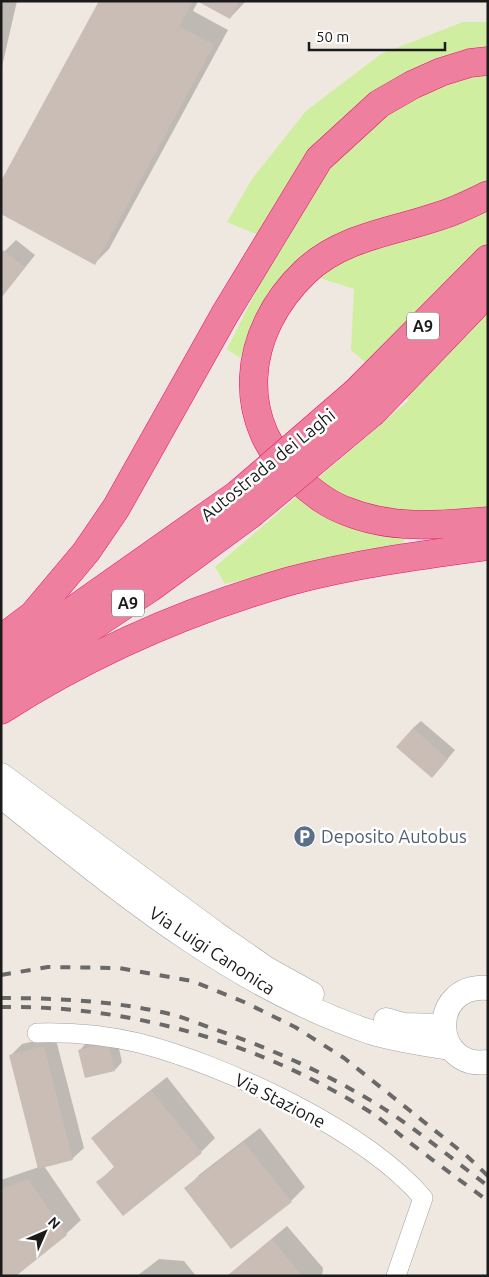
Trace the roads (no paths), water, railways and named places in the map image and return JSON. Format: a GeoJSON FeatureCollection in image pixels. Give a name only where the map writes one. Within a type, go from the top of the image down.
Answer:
{"type":"FeatureCollection","features":[{"type":"Feature","properties":{"kind":"highway"},"geometry":{"type":"LineString","coordinates":[[1,639],[33,615],[86,552],[116,508],[230,306],[319,159],[379,104],[412,85],[441,72],[470,63],[488,61]]}},
{"type":"Feature","properties":{"kind":"highway"},"geometry":{"type":"LineString","coordinates":[[488,195],[439,216],[359,240],[327,254],[283,295],[267,319],[257,349],[252,380],[261,427],[273,452],[289,472],[320,498],[373,520],[407,525],[435,526],[488,521]]}},
{"type":"Feature","properties":{"kind":"highway","name":"Autostrada dei Laghi"},"geometry":{"type":"LineString","coordinates":[[364,402],[488,259]]}},
{"type":"Feature","properties":{"kind":"highway","name":"Autostrada dei Laghi"},"geometry":{"type":"LineString","coordinates":[[1,687],[150,588],[488,292]]}},
{"type":"Feature","properties":{"kind":"highway","name":"Autostrada dei Laghi"},"geometry":{"type":"LineString","coordinates":[[1,661],[245,504]]}},
{"type":"Feature","properties":{"kind":"highway"},"geometry":{"type":"LineString","coordinates":[[1,710],[34,689],[162,625],[292,581],[410,557],[488,546]]}},
{"type":"Feature","properties":{"kind":"highway"},"geometry":{"type":"LineString","coordinates":[[410,557],[430,562],[488,555]]}},
{"type":"Feature","properties":{"kind":"street","name":"Via Luigi Canonica"},"geometry":{"type":"LineString","coordinates":[[1,775],[214,933],[266,969],[333,1004],[403,1025],[443,1026]]}},
{"type":"Feature","properties":{"kind":"street","name":"Via Luigi Canonica"},"geometry":{"type":"LineString","coordinates":[[1,796],[111,884],[228,966],[274,992],[328,1017],[372,1032],[451,1048],[469,1061],[488,1062]]}},
{"type":"Feature","properties":{"kind":"street"},"geometry":{"type":"LineString","coordinates":[[451,1048],[445,1038],[443,1026],[450,1004],[458,995],[467,990],[488,988]]}},
{"type":"Feature","properties":{"kind":"street","name":"Via Stazione"},"geometry":{"type":"LineString","coordinates":[[37,1033],[69,1032],[121,1040],[148,1046],[214,1069],[293,1104],[393,1167],[423,1198],[396,1276]]}},
{"type":"Feature","properties":{"kind":"railway"},"geometry":{"type":"LineString","coordinates":[[1,975],[48,967],[119,968],[192,981],[244,1002],[295,1027],[344,1058],[468,1157],[488,1176]]}},
{"type":"Feature","properties":{"kind":"railway"},"geometry":{"type":"LineString","coordinates":[[1,998],[86,1001],[129,1006],[182,1017],[238,1037],[298,1062],[375,1103],[418,1132],[488,1186]]}},
{"type":"Feature","properties":{"kind":"railway"},"geometry":{"type":"LineString","coordinates":[[1,1007],[49,1008],[97,1013],[191,1032],[237,1047],[282,1065],[325,1086],[367,1110],[488,1201]]}},
{"type":"Feature","properties":{"kind":"place","name":"Deposito Autobus"},"geometry":{"type":"Point","coordinates":[305,837]}}]}
